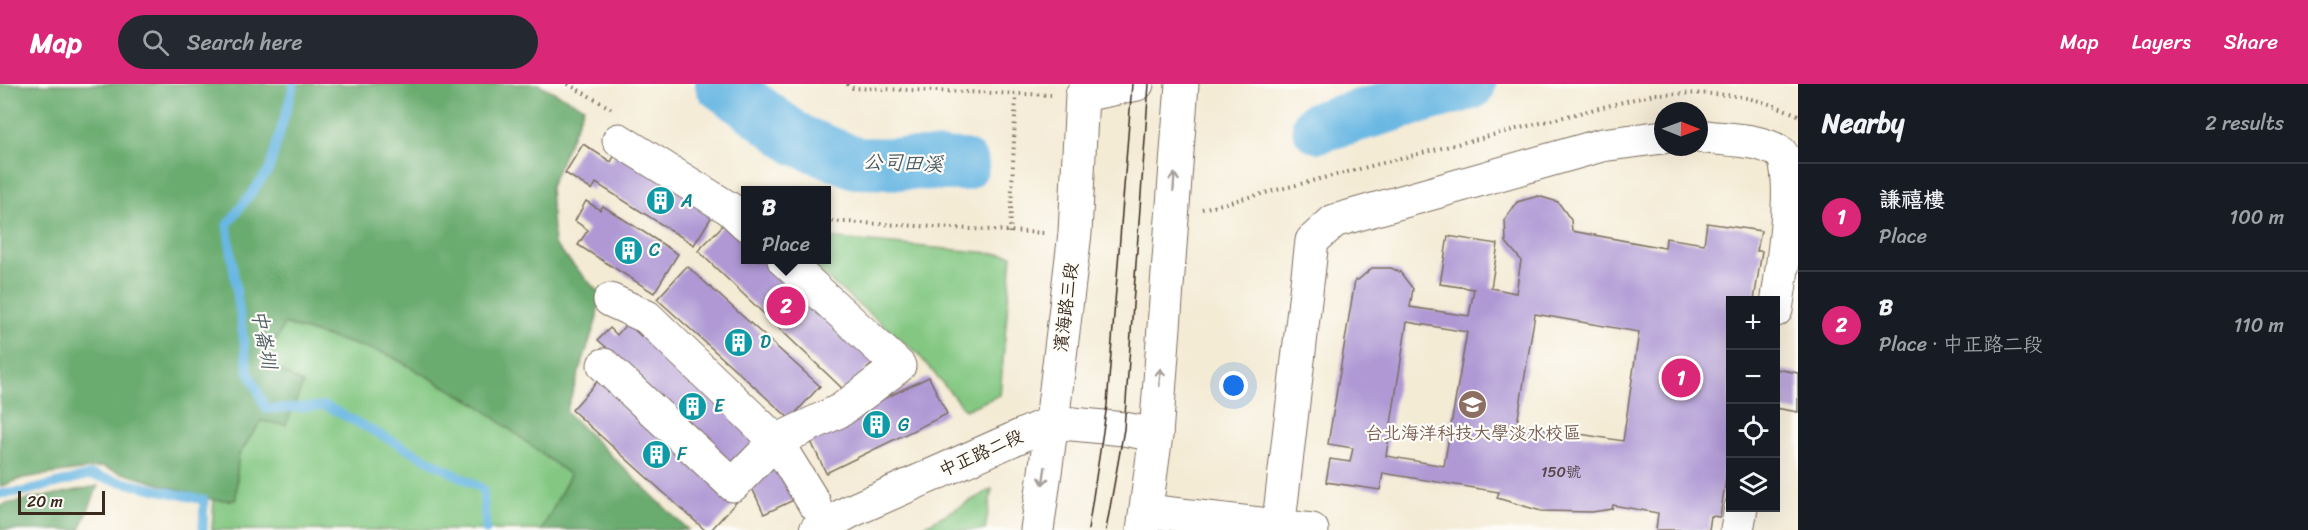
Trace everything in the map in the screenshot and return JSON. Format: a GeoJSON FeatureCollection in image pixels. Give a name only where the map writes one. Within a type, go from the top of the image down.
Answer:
{"type":"FeatureCollection","features":[{"type":"Feature","properties":{"kind":"street"},"geometry":{"type":"LineString","coordinates":[[1083,90],[1137,84]]}},
{"type":"Feature","properties":{"kind":"street"},"geometry":{"type":"LineString","coordinates":[[1182,84],[1156,435],[1144,520],[1312,530]]}},
{"type":"Feature","properties":{"kind":"street","name":"濱海路三段"},"geometry":{"type":"LineString","coordinates":[[1037,530],[1075,233],[1083,90]]}},
{"type":"Feature","properties":{"kind":"street"},"geometry":{"type":"LineString","coordinates":[[1708,137],[1758,145],[1782,153],[1794,173],[1795,198],[1778,296]]}},
{"type":"Feature","properties":{"kind":"street"},"geometry":{"type":"LineString","coordinates":[[1278,527],[1312,241],[1334,221],[1602,145],[1654,138]]}},
{"type":"Feature","properties":{"kind":"street"},"geometry":{"type":"LineString","coordinates":[[619,140],[730,209],[741,219]]}},
{"type":"Feature","properties":{"kind":"street"},"geometry":{"type":"LineString","coordinates":[[604,365],[733,485],[776,441],[841,410],[899,366],[788,264]]}},
{"type":"Feature","properties":{"kind":"street"},"geometry":{"type":"LineString","coordinates":[[610,300],[647,317],[776,441],[815,517]]}},
{"type":"Feature","properties":{"kind":"street"},"geometry":{"type":"LineString","coordinates":[[1052,422],[1156,435]]}},
{"type":"Feature","properties":{"kind":"street","name":"中正路二段"},"geometry":{"type":"LineString","coordinates":[[815,517],[851,511],[1052,422]]}},
{"type":"Feature","properties":{"kind":"street"},"geometry":{"type":"LineString","coordinates":[[1737,530],[1740,512]]}},
{"type":"Feature","properties":{"kind":"path"},"geometry":{"type":"LineString","coordinates":[[831,221],[1010,233],[1016,95],[854,88],[847,84]]}},
{"type":"Feature","properties":{"kind":"path"},"geometry":{"type":"LineString","coordinates":[[1172,217],[1654,94],[1721,93],[1766,101],[1798,115]]}},
{"type":"Feature","properties":{"kind":"green space"},"geometry":{"type":"Polygon","coordinates":[[[0,84],[538,84],[584,107],[550,187],[554,244],[599,293],[597,318],[566,412],[688,530],[542,530],[570,475],[475,403],[387,354],[284,324],[267,362],[303,384],[286,425],[261,421],[238,456],[236,500],[214,500],[102,467],[23,478],[0,487],[0,84]]]}},
{"type":"Feature","properties":{"kind":"green space"},"geometry":{"type":"Polygon","coordinates":[[[831,238],[1012,255],[1000,395],[965,410],[918,354],[810,264],[831,264],[831,238]]]}},
{"type":"Feature","properties":{"kind":"green space"},"geometry":{"type":"Polygon","coordinates":[[[283,324],[387,354],[475,403],[570,475],[542,530],[212,530],[214,500],[236,500],[238,456],[261,421],[302,384],[267,362],[283,324]]]}},
{"type":"Feature","properties":{"kind":"green space"},"geometry":{"type":"Polygon","coordinates":[[[98,486],[80,530],[0,530],[0,505],[98,486]]]}},
{"type":"Feature","properties":{"kind":"green space"},"geometry":{"type":"Polygon","coordinates":[[[992,489],[985,530],[917,530],[992,489]]]}},
{"type":"Feature","properties":{"kind":"building","name":"A"},"geometry":{"type":"Polygon","coordinates":[[[583,144],[611,162],[617,151],[714,213],[694,245],[596,183],[592,190],[565,173],[583,144]]]}},
{"type":"Feature","properties":{"kind":"building"},"geometry":{"type":"Polygon","coordinates":[[[1538,196],[1558,202],[1571,220],[1572,231],[1665,248],[1666,238],[1704,244],[1707,223],[1761,231],[1757,251],[1762,251],[1755,296],[1726,296],[1726,478],[1720,517],[1711,516],[1709,530],[1656,530],[1658,513],[1613,505],[1612,509],[1592,512],[1541,511],[1497,498],[1499,492],[1383,473],[1380,490],[1326,482],[1330,459],[1350,462],[1353,448],[1328,444],[1355,280],[1372,268],[1391,268],[1400,272],[1413,289],[1410,307],[1469,316],[1474,289],[1440,284],[1448,236],[1498,244],[1491,288],[1516,293],[1521,260],[1506,242],[1505,220],[1517,202],[1538,196]],[[1535,314],[1517,424],[1623,441],[1639,332],[1535,314]],[[1407,322],[1386,456],[1444,466],[1467,332],[1407,322]]]}},
{"type":"Feature","properties":{"kind":"building","name":"C"},"geometry":{"type":"Polygon","coordinates":[[[586,201],[600,210],[603,206],[678,254],[654,293],[578,245],[588,230],[575,221],[586,201]]]}},
{"type":"Feature","properties":{"kind":"building"},"geometry":{"type":"Polygon","coordinates":[[[726,222],[741,236],[741,264],[770,264],[874,362],[845,391],[698,251],[726,222]]]}},
{"type":"Feature","properties":{"kind":"building","name":"D"},"geometry":{"type":"Polygon","coordinates":[[[687,266],[820,386],[790,419],[657,299],[687,266]]]}},
{"type":"Feature","properties":{"kind":"building","name":"E"},"geometry":{"type":"Polygon","coordinates":[[[627,323],[642,337],[646,332],[765,443],[735,476],[601,353],[606,347],[598,340],[610,328],[617,335],[627,323]]]}},
{"type":"Feature","properties":{"kind":"building"},"geometry":{"type":"Polygon","coordinates":[[[1780,370],[1798,373],[1798,412],[1780,409],[1780,370]]]}},
{"type":"Feature","properties":{"kind":"building","name":"F"},"geometry":{"type":"Polygon","coordinates":[[[603,375],[740,498],[711,530],[705,530],[572,410],[603,375]]]}},
{"type":"Feature","properties":{"kind":"building","name":"G"},"geometry":{"type":"Polygon","coordinates":[[[929,377],[947,414],[826,473],[808,435],[929,377]]]}},
{"type":"Feature","properties":{"kind":"building"},"geometry":{"type":"Polygon","coordinates":[[[781,463],[798,498],[764,514],[748,479],[781,463]]]}},
{"type":"Feature","properties":{"kind":"waterway","name":"中崙圳"},"geometry":{"type":"LineString","coordinates":[[294,84],[269,170],[227,225],[248,370],[266,409],[326,406],[483,489],[486,530]]}},
{"type":"Feature","properties":{"kind":"waterway","name":"公司田溪"},"geometry":{"type":"LineString","coordinates":[[721,84],[798,140],[856,163],[963,165]]}},
{"type":"Feature","properties":{"kind":"waterway","name":"公司田溪"},"geometry":{"type":"LineString","coordinates":[[1318,127],[1470,84]]}},
{"type":"Feature","properties":{"kind":"waterway","name":"中崙圳"},"geometry":{"type":"LineString","coordinates":[[0,494],[22,492],[90,475],[204,500],[203,530]]}},
{"type":"Feature","properties":{"kind":"tram line"},"geometry":{"type":"LineString","coordinates":[[1088,530],[1107,405],[1132,84]]}},
{"type":"Feature","properties":{"kind":"tram line"},"geometry":{"type":"LineString","coordinates":[[1106,530],[1124,429],[1149,84]]}},
{"type":"Feature","properties":{"kind":"place","name":"A"},"geometry":{"type":"Point","coordinates":[660,201]}},
{"type":"Feature","properties":{"kind":"place","name":"C"},"geometry":{"type":"Point","coordinates":[628,250]}},
{"type":"Feature","properties":{"kind":"place","name":"B"},"geometry":{"type":"Point","coordinates":[786,306]}},
{"type":"Feature","properties":{"kind":"place","name":"D"},"geometry":{"type":"Point","coordinates":[739,342]}},
{"type":"Feature","properties":{"kind":"place","name":"謙禧樓"},"geometry":{"type":"Point","coordinates":[1681,378]}},
{"type":"Feature","properties":{"kind":"place","name":"台北海洋科技大學淡水校區"},"geometry":{"type":"Point","coordinates":[1473,404]}},
{"type":"Feature","properties":{"kind":"place","name":"E"},"geometry":{"type":"Point","coordinates":[693,406]}},
{"type":"Feature","properties":{"kind":"place","name":"G"},"geometry":{"type":"Point","coordinates":[877,425]}},
{"type":"Feature","properties":{"kind":"place","name":"F"},"geometry":{"type":"Point","coordinates":[656,454]}}]}
